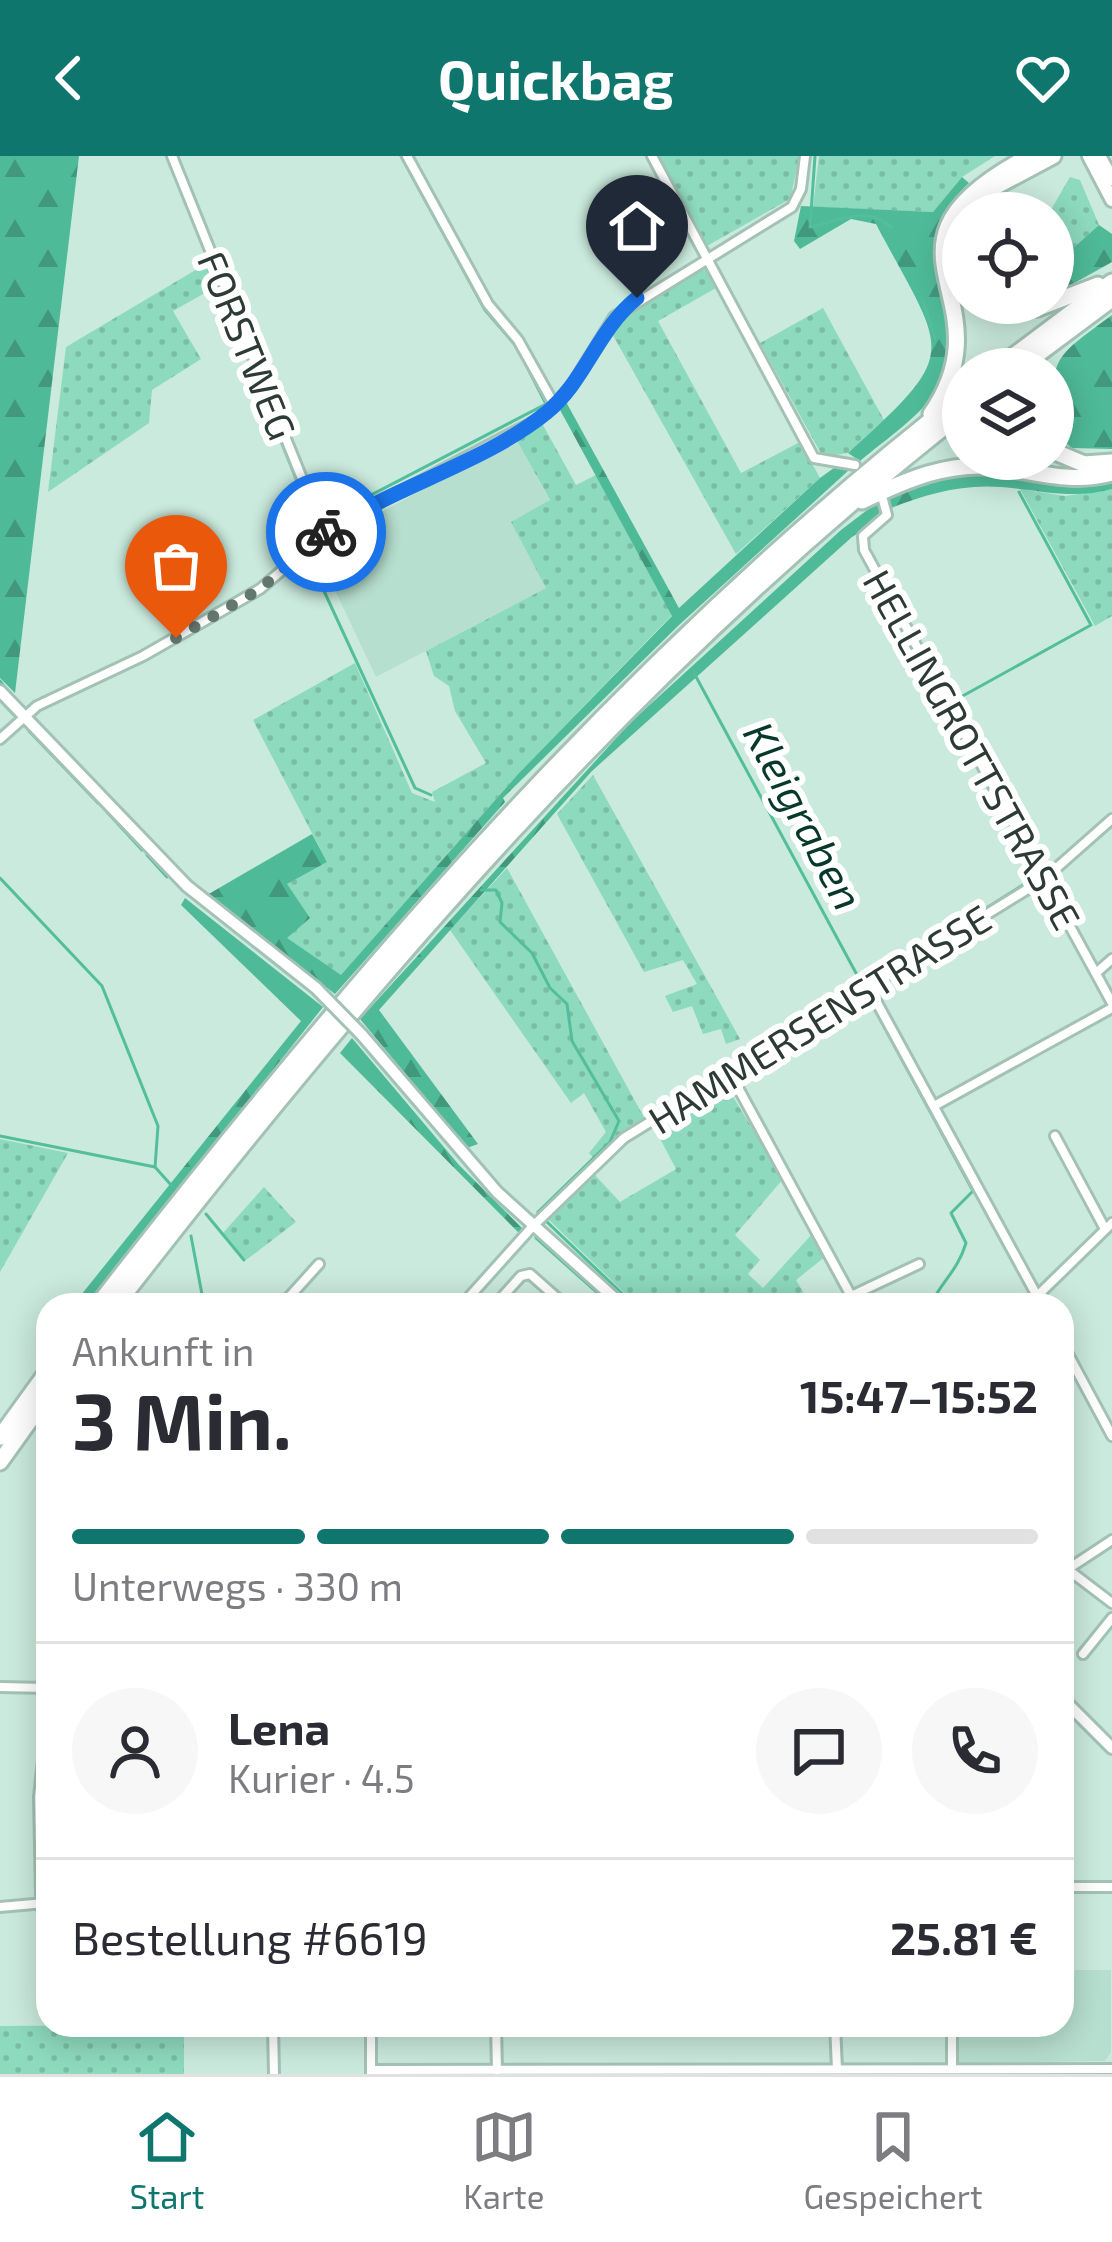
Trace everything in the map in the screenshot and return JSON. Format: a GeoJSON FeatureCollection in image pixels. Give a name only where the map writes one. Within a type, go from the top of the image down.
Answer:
{"type":"FeatureCollection","features":[{"type":"Feature","properties":{"kind":"highway"},"geometry":{"type":"LineString","coordinates":[[922,427],[950,384],[957,362],[957,326],[942,251],[950,215],[977,185],[1030,156]]}},
{"type":"Feature","properties":{"kind":"highway"},"geometry":{"type":"LineString","coordinates":[[987,192],[1053,156]]}},
{"type":"Feature","properties":{"kind":"highway"},"geometry":{"type":"LineString","coordinates":[[1074,295],[1112,281]]}},
{"type":"Feature","properties":{"kind":"highway"},"geometry":{"type":"LineString","coordinates":[[1024,348],[1112,281]]}},
{"type":"Feature","properties":{"kind":"highway"},"geometry":{"type":"LineString","coordinates":[[1046,348],[1112,299]]}},
{"type":"Feature","properties":{"kind":"highway"},"geometry":{"type":"LineString","coordinates":[[1052,348],[1058,339]]}},
{"type":"Feature","properties":{"kind":"highway"},"geometry":{"type":"LineString","coordinates":[[108,1293],[271,1087],[521,800],[729,595],[942,411]]}},
{"type":"Feature","properties":{"kind":"highway"},"geometry":{"type":"LineString","coordinates":[[125,1293],[281,1096],[530,811],[661,678],[843,511],[942,429]]}},
{"type":"Feature","properties":{"kind":"highway"},"geometry":{"type":"LineString","coordinates":[[1074,460],[1084,464],[1112,462]]}},
{"type":"Feature","properties":{"kind":"highway"},"geometry":{"type":"LineString","coordinates":[[843,511],[898,483],[948,468],[1000,467],[1067,479],[1112,473]]}},
{"type":"Feature","properties":{"kind":"highway"},"geometry":{"type":"LineString","coordinates":[[0,1437],[36,1388]]}},
{"type":"Feature","properties":{"kind":"highway"},"geometry":{"type":"LineString","coordinates":[[0,1462],[36,1412]]}},
{"type":"Feature","properties":{"kind":"main road"},"geometry":{"type":"LineString","coordinates":[[1089,156],[1112,200]]}},
{"type":"Feature","properties":{"kind":"main road"},"geometry":{"type":"LineString","coordinates":[[1100,156],[1112,179]]}},
{"type":"Feature","properties":{"kind":"main road"},"geometry":{"type":"LineString","coordinates":[[0,692],[187,886],[316,988],[466,1160],[608,1293]]}},
{"type":"Feature","properties":{"kind":"main road"},"geometry":{"type":"LineString","coordinates":[[1076,1710],[1112,1748]]}},
{"type":"Feature","properties":{"kind":"street","name":"FORSTWEG"},"geometry":{"type":"LineString","coordinates":[[172,156],[323,533]]}},
{"type":"Feature","properties":{"kind":"street"},"geometry":{"type":"LineString","coordinates":[[407,156],[488,304],[518,340],[555,406]]}},
{"type":"Feature","properties":{"kind":"street"},"geometry":{"type":"LineString","coordinates":[[652,156],[814,458],[854,465]]}},
{"type":"Feature","properties":{"kind":"street"},"geometry":{"type":"LineString","coordinates":[[0,739],[37,706],[143,656],[260,589],[323,533],[555,406],[614,317],[792,207],[801,189],[805,156]]}},
{"type":"Feature","properties":{"kind":"street","name":"HELLINGROTTSTRASSE"},"geometry":{"type":"LineString","coordinates":[[883,500],[887,515],[863,536],[864,550],[1112,1006]]}},
{"type":"Feature","properties":{"kind":"street","name":"HAMMERSENSTRASSE"},"geometry":{"type":"LineString","coordinates":[[473,1293],[533,1226],[624,1138],[1044,879],[1112,819]]}},
{"type":"Feature","properties":{"kind":"street"},"geometry":{"type":"LineString","coordinates":[[1096,974],[1112,959]]}},
{"type":"Feature","properties":{"kind":"street"},"geometry":{"type":"LineString","coordinates":[[869,988],[1035,1293]]}},
{"type":"Feature","properties":{"kind":"street"},"geometry":{"type":"LineString","coordinates":[[934,1106],[1112,1006]]}},
{"type":"Feature","properties":{"kind":"street"},"geometry":{"type":"LineString","coordinates":[[730,1073],[850,1293]]}},
{"type":"Feature","properties":{"kind":"street"},"geometry":{"type":"LineString","coordinates":[[1037,1293],[1109,1226],[1054,1136]]}},
{"type":"Feature","properties":{"kind":"street"},"geometry":{"type":"LineString","coordinates":[[293,1293],[319,1264]]}},
{"type":"Feature","properties":{"kind":"street"},"geometry":{"type":"LineString","coordinates":[[867,1293],[919,1264]]}},
{"type":"Feature","properties":{"kind":"street"},"geometry":{"type":"LineString","coordinates":[[506,1293],[521,1276],[530,1274],[551,1293]]}},
{"type":"Feature","properties":{"kind":"street"},"geometry":{"type":"LineString","coordinates":[[1074,1365],[1112,1436]]}},
{"type":"Feature","properties":{"kind":"street"},"geometry":{"type":"LineString","coordinates":[[1074,1561],[1112,1540]]}},
{"type":"Feature","properties":{"kind":"street"},"geometry":{"type":"LineString","coordinates":[[1074,1574],[1112,1603]]}},
{"type":"Feature","properties":{"kind":"street"},"geometry":{"type":"LineString","coordinates":[[1083,1654],[1112,1618]]}},
{"type":"Feature","properties":{"kind":"street"},"geometry":{"type":"LineString","coordinates":[[0,1688],[36,1688]]}},
{"type":"Feature","properties":{"kind":"street"},"geometry":{"type":"LineString","coordinates":[[1074,1887],[1112,1887]]}},
{"type":"Feature","properties":{"kind":"street"},"geometry":{"type":"LineString","coordinates":[[0,1906],[36,1903]]}},
{"type":"Feature","properties":{"kind":"street"},"geometry":{"type":"LineString","coordinates":[[273,2037],[274,2074]]}},
{"type":"Feature","properties":{"kind":"street"},"geometry":{"type":"LineString","coordinates":[[371,2037],[371,2072],[1112,2069]]}},
{"type":"Feature","properties":{"kind":"street"},"geometry":{"type":"LineString","coordinates":[[496,2037],[497,2069]]}},
{"type":"Feature","properties":{"kind":"street"},"geometry":{"type":"LineString","coordinates":[[836,2037],[837,2069]]}},
{"type":"Feature","properties":{"kind":"street"},"geometry":{"type":"LineString","coordinates":[[952,2037],[952,2069]]}},
{"type":"Feature","properties":{"kind":"shaded area"},"geometry":{"type":"Polygon","coordinates":[[[516,439],[550,501],[546,588],[376,677],[315,548],[516,439]]]}},
{"type":"Feature","properties":{"kind":"shaded area"},"geometry":{"type":"Polygon","coordinates":[[[1074,1970],[1111,1970],[1111,2052],[1105,2061],[956,2063],[956,2037],[1074,2037],[1074,1970]]]}},
{"type":"Feature","properties":{"kind":"green space"},"geometry":{"type":"Polygon","coordinates":[[[0,156],[79,156],[15,693],[0,678],[0,156]]]}},
{"type":"Feature","properties":{"kind":"green space"},"geometry":{"type":"Polygon","coordinates":[[[657,156],[800,156],[790,199],[707,246],[657,156]]]}},
{"type":"Feature","properties":{"kind":"green space"},"geometry":{"type":"Polygon","coordinates":[[[819,156],[995,156],[962,177],[950,192],[942,192],[942,201],[933,212],[813,207],[819,156]]]}},
{"type":"Feature","properties":{"kind":"green space"},"geometry":{"type":"Polygon","coordinates":[[[962,177],[969,183],[962,192],[950,192],[962,177]]]}},
{"type":"Feature","properties":{"kind":"green space"},"geometry":{"type":"Polygon","coordinates":[[[1070,177],[1080,180],[1099,225],[1074,247],[1074,192],[1061,192],[1070,177]]]}},
{"type":"Feature","properties":{"kind":"green space"},"geometry":{"type":"Polygon","coordinates":[[[942,201],[942,324],[949,324],[951,334],[950,348],[942,348],[942,379],[924,407],[860,461],[848,453],[911,392],[926,369],[931,349],[928,327],[876,224],[851,219],[800,249],[794,241],[801,206],[933,212],[942,201]]]}},
{"type":"Feature","properties":{"kind":"green space"},"geometry":{"type":"Polygon","coordinates":[[[1099,225],[1112,234],[1112,262],[1074,283],[1074,247],[1099,225]]]}},
{"type":"Feature","properties":{"kind":"green space"},"geometry":{"type":"Polygon","coordinates":[[[209,262],[219,285],[173,311],[201,359],[152,390],[149,423],[48,492],[66,347],[209,262]]]}},
{"type":"Feature","properties":{"kind":"green space"},"geometry":{"type":"Polygon","coordinates":[[[705,266],[716,288],[658,321],[741,473],[800,442],[820,478],[736,554],[610,330],[640,302],[705,266]]]}},
{"type":"Feature","properties":{"kind":"green space"},"geometry":{"type":"Polygon","coordinates":[[[823,308],[884,420],[848,453],[823,457],[760,343],[823,308]]]}},
{"type":"Feature","properties":{"kind":"green space"},"geometry":{"type":"Polygon","coordinates":[[[1112,315],[1112,449],[1074,448],[1074,348],[1070,348],[1112,315]]]}},
{"type":"Feature","properties":{"kind":"green space"},"geometry":{"type":"Polygon","coordinates":[[[565,400],[679,608],[820,478],[838,465],[849,470],[679,625],[503,798],[505,802],[335,994],[207,895],[312,834],[327,862],[287,884],[310,918],[287,938],[341,975],[519,773],[672,616],[559,408],[565,400]]]}},
{"type":"Feature","properties":{"kind":"green space"},"geometry":{"type":"Polygon","coordinates":[[[543,425],[576,485],[596,475],[672,615],[519,773],[341,976],[286,938],[286,884],[327,862],[253,720],[355,663],[412,793],[435,802],[432,792],[486,763],[455,711],[449,686],[434,676],[426,651],[546,588],[511,522],[550,500],[516,439],[543,425]]]}},
{"type":"Feature","properties":{"kind":"green space"},"geometry":{"type":"Polygon","coordinates":[[[942,478],[1112,478],[1112,489],[1097,492],[972,487],[891,508],[885,498],[912,484],[942,478]]]}},
{"type":"Feature","properties":{"kind":"green space"},"geometry":{"type":"Polygon","coordinates":[[[1020,489],[1065,496],[1112,489],[1112,616],[1095,626],[1020,489]]]}},
{"type":"Feature","properties":{"kind":"green space"},"geometry":{"type":"Polygon","coordinates":[[[879,501],[880,520],[852,537],[592,771],[379,1010],[478,1144],[467,1148],[360,1019],[631,722],[841,530],[879,501]]]}},
{"type":"Feature","properties":{"kind":"green space"},"geometry":{"type":"Polygon","coordinates":[[[593,775],[740,1039],[726,1044],[721,1029],[703,1034],[692,1006],[673,1012],[665,996],[697,984],[683,960],[644,972],[557,814],[593,775]]]}},
{"type":"Feature","properties":{"kind":"green space"},"geometry":{"type":"Polygon","coordinates":[[[507,868],[646,1121],[596,1160],[589,1153],[606,1132],[584,1093],[571,1103],[450,930],[507,868]]]}},
{"type":"Feature","properties":{"kind":"green space"},"geometry":{"type":"Polygon","coordinates":[[[185,898],[323,1007],[96,1293],[83,1293],[301,1021],[181,905],[185,898]]]}},
{"type":"Feature","properties":{"kind":"green space"},"geometry":{"type":"Polygon","coordinates":[[[352,1038],[459,1165],[523,1229],[520,1234],[340,1053],[352,1038]]]}},
{"type":"Feature","properties":{"kind":"green space"},"geometry":{"type":"Polygon","coordinates":[[[724,1082],[783,1179],[735,1235],[760,1260],[748,1274],[763,1288],[813,1233],[826,1256],[796,1280],[804,1293],[625,1293],[547,1218],[593,1173],[620,1202],[676,1169],[653,1125],[724,1082]]]}},
{"type":"Feature","properties":{"kind":"green space"},"geometry":{"type":"Polygon","coordinates":[[[0,1139],[68,1153],[0,1272],[0,1139]]]}},
{"type":"Feature","properties":{"kind":"green space"},"geometry":{"type":"Polygon","coordinates":[[[264,1187],[296,1222],[246,1260],[223,1233],[264,1187]]]}},
{"type":"Feature","properties":{"kind":"green space"},"geometry":{"type":"Polygon","coordinates":[[[0,2026],[36,2026],[36,2037],[184,2037],[184,2074],[0,2074],[0,2026]]]}},
{"type":"Feature","properties":{"kind":"waterway"},"geometry":{"type":"LineString","coordinates":[[323,520],[546,404],[517,347],[485,310],[401,156]]}},
{"type":"Feature","properties":{"kind":"waterway"},"geometry":{"type":"LineString","coordinates":[[815,156],[810,227],[851,216],[871,217],[891,227]]}},
{"type":"Feature","properties":{"kind":"waterway","name":"Kleigraben"},"geometry":{"type":"LineString","coordinates":[[923,301],[935,338]]}},
{"type":"Feature","properties":{"kind":"waterway"},"geometry":{"type":"LineString","coordinates":[[243,346],[315,526]]}},
{"type":"Feature","properties":{"kind":"waterway","name":"Kleigraben"},"geometry":{"type":"LineString","coordinates":[[959,698],[1091,625],[1019,492]]}},
{"type":"Feature","properties":{"kind":"waterway"},"geometry":{"type":"LineString","coordinates":[[312,565],[415,788],[431,795]]}},
{"type":"Feature","properties":{"kind":"waterway","name":"Kleigraben"},"geometry":{"type":"LineString","coordinates":[[694,673],[863,986]]}},
{"type":"Feature","properties":{"kind":"waterway"},"geometry":{"type":"LineString","coordinates":[[0,681],[3,685]]}},
{"type":"Feature","properties":{"kind":"waterway"},"geometry":{"type":"LineString","coordinates":[[0,700],[13,714]]}},
{"type":"Feature","properties":{"kind":"waterway","name":"Kleigraben"},"geometry":{"type":"LineString","coordinates":[[871,981],[1037,876],[945,706]]}},
{"type":"Feature","properties":{"kind":"waterway"},"geometry":{"type":"LineString","coordinates":[[29,731],[98,803]]}},
{"type":"Feature","properties":{"kind":"waterway"},"geometry":{"type":"LineString","coordinates":[[107,812],[142,850]]}},
{"type":"Feature","properties":{"kind":"waterway"},"geometry":{"type":"LineString","coordinates":[[147,855],[167,877]]}},
{"type":"Feature","properties":{"kind":"waterway"},"geometry":{"type":"LineString","coordinates":[[0,878],[102,986],[158,1126],[155,1167]]}},
{"type":"Feature","properties":{"kind":"waterway"},"geometry":{"type":"LineString","coordinates":[[481,890],[496,890],[502,903],[500,922],[532,953],[550,988],[567,1004],[572,1041],[619,1121],[610,1142],[538,1212]]}},
{"type":"Feature","properties":{"kind":"waterway","name":"Kleigraben"},"geometry":{"type":"LineString","coordinates":[[867,995],[973,1191],[951,1213],[966,1243],[938,1293]]}},
{"type":"Feature","properties":{"kind":"waterway"},"geometry":{"type":"LineString","coordinates":[[0,1136],[155,1167],[171,1185]]}},
{"type":"Feature","properties":{"kind":"waterway"},"geometry":{"type":"LineString","coordinates":[[206,1214],[244,1260]]}},
{"type":"Feature","properties":{"kind":"waterway"},"geometry":{"type":"LineString","coordinates":[[546,1221],[621,1293]]}},
{"type":"Feature","properties":{"kind":"waterway"},"geometry":{"type":"LineString","coordinates":[[191,1236],[202,1293]]}},
{"type":"Feature","properties":{"kind":"waterway"},"geometry":{"type":"LineString","coordinates":[[536,1238],[598,1293]]}},
{"type":"Feature","properties":{"kind":"way so far"},"geometry":{"type":"LineString","coordinates":[[176,638],[260,589],[326,532]]}},
{"type":"Feature","properties":{"kind":"route"},"geometry":{"type":"LineString","coordinates":[[326,532],[539,419],[570,388],[614,317],[637,298]]}}]}
